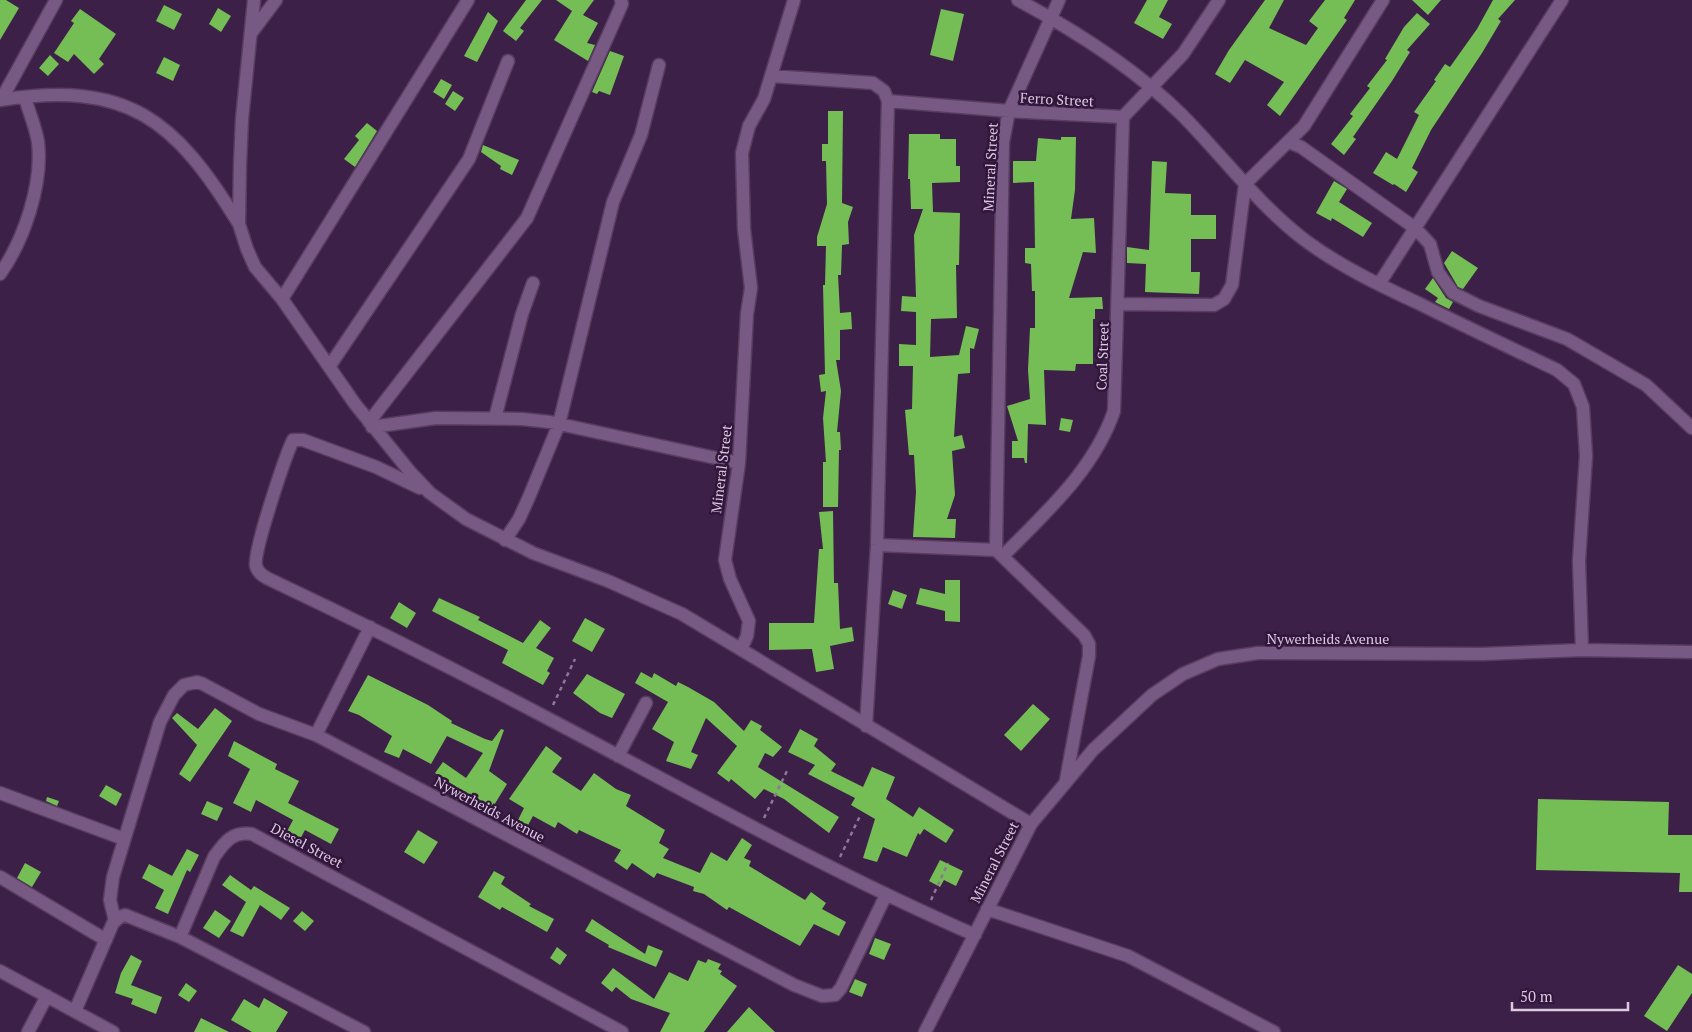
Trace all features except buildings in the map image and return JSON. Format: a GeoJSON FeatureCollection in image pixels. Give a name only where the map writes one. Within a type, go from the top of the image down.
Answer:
{"type":"FeatureCollection","features":[{"type":"Feature","properties":{"kind":"street"},"geometry":{"type":"LineString","coordinates":[[1,100],[56,0]]}},
{"type":"Feature","properties":{"kind":"street"},"geometry":{"type":"LineString","coordinates":[[239,224],[242,119],[254,0]]}},
{"type":"Feature","properties":{"kind":"street"},"geometry":{"type":"LineString","coordinates":[[251,32],[276,0]]}},
{"type":"Feature","properties":{"kind":"street"},"geometry":{"type":"LineString","coordinates":[[282,298],[468,0]]}},
{"type":"Feature","properties":{"kind":"street"},"geometry":{"type":"LineString","coordinates":[[371,424],[527,218],[622,4],[621,0]]}},
{"type":"Feature","properties":{"kind":"street","name":"Mineral Street"},"geometry":{"type":"LineString","coordinates":[[794,0],[764,99],[747,133],[742,154],[744,229],[751,288],[747,314],[739,463],[725,560],[730,579],[749,621],[747,636],[741,649],[1031,824],[925,1032]]}},
{"type":"Feature","properties":{"kind":"street"},"geometry":{"type":"LineString","coordinates":[[1018,0],[1050,17],[1097,47],[1151,87],[1182,115],[1241,180],[1306,241],[1333,259],[1379,284],[1557,370],[1567,377],[1579,392],[1583,407],[1586,448],[1579,532],[1582,650]]}},
{"type":"Feature","properties":{"kind":"street","name":"Ferro Street"},"geometry":{"type":"LineString","coordinates":[[1059,0],[1009,111],[1123,117]]}},
{"type":"Feature","properties":{"kind":"street"},"geometry":{"type":"LineString","coordinates":[[1123,117],[1183,54],[1219,0]]}},
{"type":"Feature","properties":{"kind":"street"},"geometry":{"type":"LineString","coordinates":[[1118,304],[1214,305],[1224,299],[1232,285],[1241,180],[1289,142],[1304,126],[1383,0]]}},
{"type":"Feature","properties":{"kind":"street"},"geometry":{"type":"LineString","coordinates":[[1379,284],[1562,0]]}},
{"type":"Feature","properties":{"kind":"street"},"geometry":{"type":"LineString","coordinates":[[329,367],[469,159],[508,62]]}},
{"type":"Feature","properties":{"kind":"street"},"geometry":{"type":"LineString","coordinates":[[505,540],[519,519],[559,424],[613,202],[641,135],[658,65]]}},
{"type":"Feature","properties":{"kind":"street"},"geometry":{"type":"LineString","coordinates":[[771,76],[873,83],[884,91],[888,101],[877,545],[866,726]]}},
{"type":"Feature","properties":{"kind":"street"},"geometry":{"type":"LineString","coordinates":[[1,100],[81,95],[105,99],[143,113],[164,129],[197,162],[239,224],[255,267],[282,298],[329,367],[392,453],[430,493]]}},
{"type":"Feature","properties":{"kind":"street"},"geometry":{"type":"LineString","coordinates":[[0,274],[18,239],[37,185],[38,140],[24,98]]}},
{"type":"Feature","properties":{"kind":"street","name":"Mineral Street"},"geometry":{"type":"LineString","coordinates":[[888,101],[1009,111],[1003,142],[999,553]]}},
{"type":"Feature","properties":{"kind":"street","name":"Coal Street"},"geometry":{"type":"LineString","coordinates":[[999,553],[1068,488],[1088,462],[1108,429],[1116,401],[1123,117]]}},
{"type":"Feature","properties":{"kind":"street"},"geometry":{"type":"LineString","coordinates":[[1289,142],[1301,147],[1415,228],[1430,244],[1438,272],[1453,293],[1479,306],[1567,339],[1646,385],[1692,428]]}},
{"type":"Feature","properties":{"kind":"street"},"geometry":{"type":"LineString","coordinates":[[495,418],[522,314],[533,283]]}},
{"type":"Feature","properties":{"kind":"street"},"geometry":{"type":"LineString","coordinates":[[371,424],[436,418],[495,418],[559,424],[739,463]]}},
{"type":"Feature","properties":{"kind":"street"},"geometry":{"type":"LineString","coordinates":[[741,649],[657,602],[505,540],[466,518],[430,493],[376,466],[303,440],[293,440],[259,546],[256,566],[265,577],[370,627],[547,718],[834,870],[975,935]]}},
{"type":"Feature","properties":{"kind":"street"},"geometry":{"type":"LineString","coordinates":[[877,545],[999,553],[1084,635],[1089,644],[1089,656],[1066,780]]}},
{"type":"Feature","properties":{"kind":"street"},"geometry":{"type":"LineString","coordinates":[[115,921],[112,909],[111,888],[160,722],[174,695],[184,685],[191,682],[203,684],[259,714],[316,735],[370,627]]}},
{"type":"Feature","properties":{"kind":"street","name":"Nywerheids Avenue"},"geometry":{"type":"LineString","coordinates":[[1031,824],[1066,780],[1094,750],[1152,695],[1183,674],[1218,659],[1258,653],[1483,654],[1582,650],[1692,652]]}},
{"type":"Feature","properties":{"kind":"street"},"geometry":{"type":"LineString","coordinates":[[618,756],[646,703]]}},
{"type":"Feature","properties":{"kind":"street","name":"Nywerheids Avenue"},"geometry":{"type":"LineString","coordinates":[[316,735],[794,985],[822,996],[834,995],[841,988],[886,895]]}},
{"type":"Feature","properties":{"kind":"street"},"geometry":{"type":"LineString","coordinates":[[0,792],[124,839]]}},
{"type":"Feature","properties":{"kind":"street","name":"Diesel Street"},"geometry":{"type":"LineString","coordinates":[[180,937],[214,857],[221,847],[233,836],[252,834],[622,1032]]}},
{"type":"Feature","properties":{"kind":"street"},"geometry":{"type":"LineString","coordinates":[[0,877],[106,940]]}},
{"type":"Feature","properties":{"kind":"street"},"geometry":{"type":"LineString","coordinates":[[987,909],[1128,956],[1274,1032]]}},
{"type":"Feature","properties":{"kind":"street"},"geometry":{"type":"LineString","coordinates":[[75,1011],[115,921],[122,915],[129,916],[180,937],[364,1032]]}},
{"type":"Feature","properties":{"kind":"street"},"geometry":{"type":"LineString","coordinates":[[0,971],[114,1032]]}},
{"type":"Feature","properties":{"kind":"street"},"geometry":{"type":"LineString","coordinates":[[28,1032],[47,996]]}},
{"type":"Feature","properties":{"kind":"path"},"geometry":{"type":"LineString","coordinates":[[547,718],[575,659]]}},
{"type":"Feature","properties":{"kind":"path"},"geometry":{"type":"LineString","coordinates":[[757,830],[787,771]]}},
{"type":"Feature","properties":{"kind":"path"},"geometry":{"type":"LineString","coordinates":[[834,870],[861,814]]}},
{"type":"Feature","properties":{"kind":"path"},"geometry":{"type":"LineString","coordinates":[[925,913],[948,863]]}}]}
